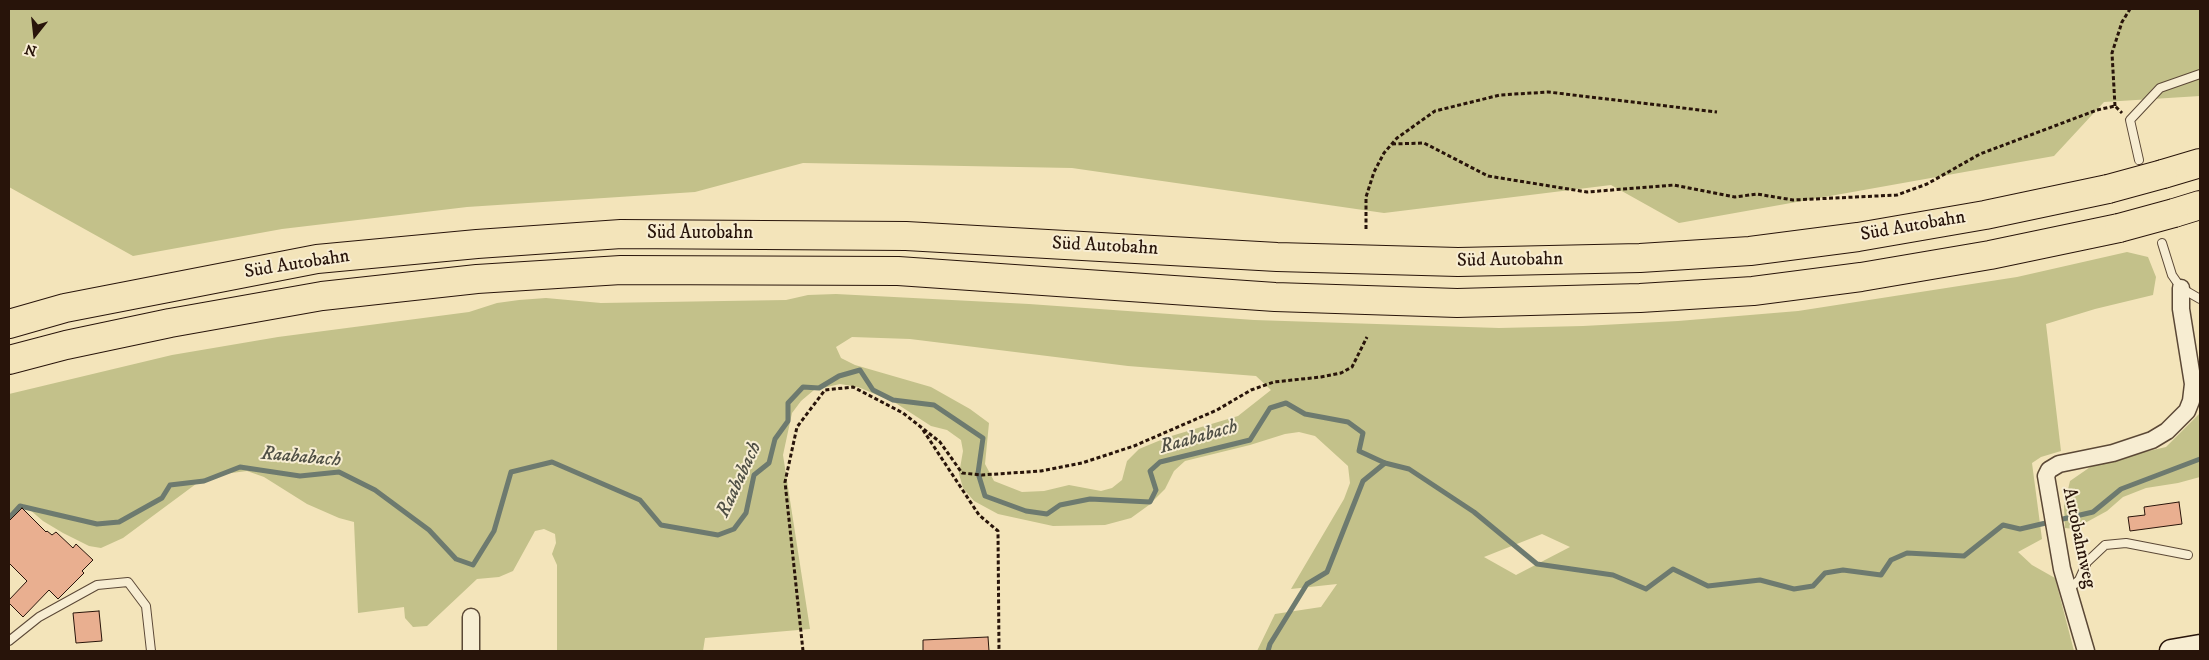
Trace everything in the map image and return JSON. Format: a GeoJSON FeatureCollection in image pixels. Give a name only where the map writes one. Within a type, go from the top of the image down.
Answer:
{"type":"FeatureCollection","features":[{"type":"Feature","properties":{"kind":"highway","name":"Süd Autobahn"},"geometry":{"type":"LineString","coordinates":[[9,324],[74,306],[317,259],[621,234],[906,236],[1277,257],[1458,262],[1640,258],[1750,251],[1858,237],[1985,215],[2108,189],[2200,163]]}},
{"type":"Feature","properties":{"kind":"highway","name":"Süd Autobahn"},"geometry":{"type":"LineString","coordinates":[[9,360],[66,345],[170,323],[322,296],[477,279],[621,270],[898,271],[1275,297],[1458,303],[1640,298],[1753,291],[1861,277],[1990,255],[2119,228],[2200,205]]}},
{"type":"Feature","properties":{"kind":"main road"},"geometry":{"type":"LineString","coordinates":[[2171,651],[2200,646]]}},
{"type":"Feature","properties":{"kind":"street","name":"Autobahnweg"},"geometry":{"type":"LineString","coordinates":[[2086,651],[2068,590],[2055,532],[2046,476],[2052,467],[2066,461],[2113,453],[2152,440],[2167,431],[2187,411],[2191,401],[2193,384],[2181,308],[2181,288]]}},
{"type":"Feature","properties":{"kind":"street"},"geometry":{"type":"LineString","coordinates":[[471,616],[471,651]]}},
{"type":"Feature","properties":{"kind":"lane"},"geometry":{"type":"LineString","coordinates":[[2139,160],[2130,120],[2160,88],[2200,74]]}},
{"type":"Feature","properties":{"kind":"lane"},"geometry":{"type":"LineString","coordinates":[[2162,243],[2172,275],[2181,288],[2200,299]]}},
{"type":"Feature","properties":{"kind":"lane"},"geometry":{"type":"LineString","coordinates":[[2068,590],[2079,580],[2087,562],[2105,545],[2126,543],[2188,555]]}},
{"type":"Feature","properties":{"kind":"lane"},"geometry":{"type":"LineString","coordinates":[[9,640],[38,617],[97,585],[128,582],[146,606],[151,651]]}},
{"type":"Feature","properties":{"kind":"path"},"geometry":{"type":"LineString","coordinates":[[2130,9],[2122,22],[2112,54],[2115,106],[2130,120]]}},
{"type":"Feature","properties":{"kind":"path"},"geometry":{"type":"LineString","coordinates":[[1366,229],[1366,197],[1374,172],[1384,153],[1397,138],[1435,111],[1500,95],[1548,92],[1716,112]]}},
{"type":"Feature","properties":{"kind":"path"},"geometry":{"type":"LineString","coordinates":[[1392,144],[1424,143],[1488,176],[1587,192],[1674,185],[1735,197],[1758,194],[1792,200],[1897,195],[1927,184],[1980,154],[2097,110],[2115,106]]}},
{"type":"Feature","properties":{"kind":"path"},"geometry":{"type":"LineString","coordinates":[[803,651],[785,482],[797,427],[825,390],[853,387],[903,413],[940,442],[962,473],[982,475],[1041,472],[1082,463],[1134,446],[1217,410],[1251,390],[1274,382],[1341,373],[1352,367],[1366,337]]}},
{"type":"Feature","properties":{"kind":"path"},"geometry":{"type":"LineString","coordinates":[[921,427],[979,515],[998,531],[999,651]]}},
{"type":"Feature","properties":{"kind":"shaded area"},"geometry":{"type":"Polygon","coordinates":[[[9,9],[2200,9],[2200,96],[2104,102],[2054,156],[1679,223],[1611,185],[1384,213],[1072,168],[803,163],[695,192],[467,207],[282,229],[133,256],[9,187],[9,9]]]}},
{"type":"Feature","properties":{"kind":"shaded area"},"geometry":{"type":"Polygon","coordinates":[[[2127,252],[2148,257],[2156,277],[2153,295],[2095,309],[2046,324],[2061,451],[2041,457],[2032,463],[2042,539],[2018,552],[2032,565],[2055,578],[2074,651],[1257,651],[1275,614],[1321,607],[1337,584],[1291,589],[1344,499],[1350,483],[1348,466],[1315,436],[1299,432],[1285,434],[1185,461],[1174,471],[1165,489],[1149,505],[1131,518],[1105,525],[1053,526],[998,514],[974,501],[963,488],[959,474],[963,451],[961,440],[947,430],[931,426],[894,402],[858,387],[840,384],[814,390],[801,401],[792,413],[783,455],[810,629],[705,638],[703,651],[557,651],[557,565],[552,554],[556,543],[555,534],[544,529],[535,531],[513,571],[499,577],[477,579],[427,626],[413,627],[405,618],[404,607],[358,613],[354,522],[339,518],[307,504],[264,477],[247,471],[224,474],[200,481],[123,538],[101,548],[89,546],[63,533],[43,521],[23,504],[9,518],[9,394],[172,355],[278,337],[469,312],[497,303],[519,300],[546,298],[601,303],[786,300],[808,295],[836,294],[1029,304],[1254,320],[1499,328],[1678,321],[1798,311],[2017,277],[2127,252]],[[852,337],[836,347],[841,358],[855,365],[931,387],[970,409],[989,423],[985,464],[994,481],[1022,492],[1044,491],[1069,485],[1101,491],[1112,488],[1122,480],[1127,461],[1139,449],[1168,437],[1238,416],[1271,390],[1256,376],[1128,366],[910,339],[852,337]],[[1542,534],[1484,557],[1516,575],[1570,547],[1542,534]]]}},
{"type":"Feature","properties":{"kind":"shaded area"},"geometry":{"type":"Polygon","coordinates":[[[2200,413],[2200,477],[2146,488],[2123,497],[2107,511],[2074,529],[2065,528],[2064,506],[2070,481],[2096,463],[2166,447],[2200,413]]]}},
{"type":"Feature","properties":{"kind":"building"},"geometry":{"type":"Polygon","coordinates":[[[2179,502],[2182,524],[2130,531],[2128,517],[2145,515],[2144,507],[2179,502]]]}},
{"type":"Feature","properties":{"kind":"building"},"geometry":{"type":"Polygon","coordinates":[[[22,508],[46,532],[52,535],[56,532],[73,548],[76,544],[93,560],[82,571],[84,573],[58,599],[49,590],[23,617],[9,603],[9,600],[27,581],[9,563],[9,521],[22,508]]]}},
{"type":"Feature","properties":{"kind":"building"},"geometry":{"type":"Polygon","coordinates":[[[99,611],[102,641],[76,643],[73,613],[99,611]]]}},
{"type":"Feature","properties":{"kind":"building"},"geometry":{"type":"Polygon","coordinates":[[[988,637],[989,651],[923,651],[923,640],[988,637]]]}},
{"type":"Feature","properties":{"kind":"waterway","name":"Raababach"},"geometry":{"type":"LineString","coordinates":[[9,518],[20,506],[97,524],[119,522],[162,498],[170,485],[204,481],[240,467],[300,476],[339,472],[375,490],[429,530],[456,559],[473,565],[494,531],[511,472],[552,462],[640,500],[661,525],[718,535],[734,529],[746,513],[754,475],[769,463],[775,439],[788,421],[788,403],[803,387],[819,388],[839,376],[860,370],[873,390],[893,400],[934,405],[983,438],[978,473],[985,496],[1026,511],[1047,514],[1060,505],[1090,499],[1150,502],[1156,490],[1150,471],[1160,462],[1250,440],[1270,408],[1286,403],[1305,414],[1348,422],[1363,433],[1359,451],[1385,463],[1409,469],[1474,512],[1537,564],[1613,575],[1646,589],[1673,569],[1708,586],[1760,580],[1794,589],[1813,586],[1825,573],[1843,570],[1881,575],[1891,560],[1907,553],[1964,556],[2003,525],[2020,529],[2093,512],[2121,489],[2200,459]]}},
{"type":"Feature","properties":{"kind":"waterway"},"geometry":{"type":"LineString","coordinates":[[1268,651],[1270,644],[1307,584],[1327,572],[1363,481],[1385,463]]}}]}
